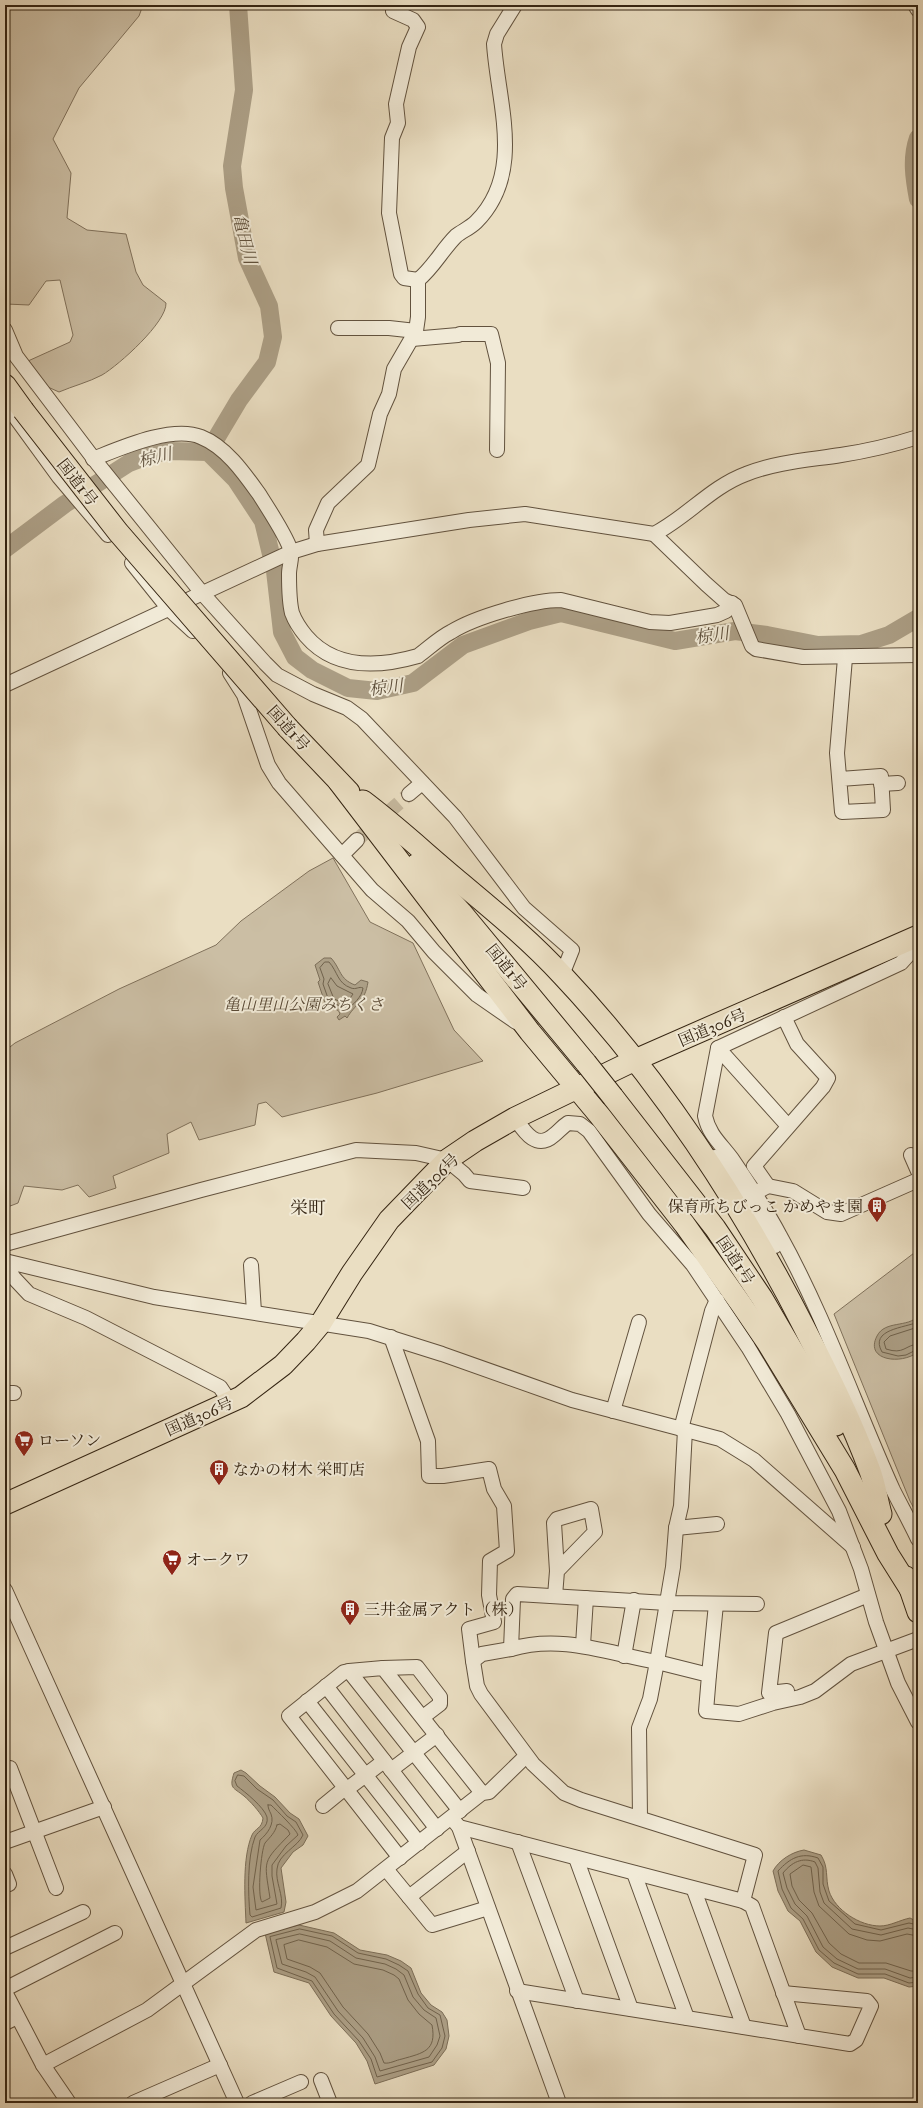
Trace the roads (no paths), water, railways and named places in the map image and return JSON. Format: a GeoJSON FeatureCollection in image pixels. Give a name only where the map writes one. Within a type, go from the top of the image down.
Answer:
{"type":"FeatureCollection","features":[{"type":"Feature","properties":{"kind":"highway","name":"国道1号"},"geometry":{"type":"LineString","coordinates":[[5,385],[14,407],[118,532],[231,660],[288,728],[462,912],[586,1063],[715,1228],[762,1298],[828,1409],[881,1514],[918,1612]]}},
{"type":"Feature","properties":{"kind":"highway"},"geometry":{"type":"LineString","coordinates":[[339,782],[373,808],[529,941],[597,1013],[635,1060],[688,1133],[754,1237],[791,1301],[818,1354],[870,1472],[881,1514]]}},
{"type":"Feature","properties":{"kind":"highway"},"geometry":{"type":"LineString","coordinates":[[339,782],[530,1032],[685,1225],[767,1342],[845,1470],[888,1554],[910,1589]]}},
{"type":"Feature","properties":{"kind":"highway","name":"国道306号"},"geometry":{"type":"LineString","coordinates":[[5,1504],[230,1402],[257,1387],[283,1365],[321,1323],[352,1273],[390,1220],[447,1160],[493,1129],[635,1060],[914,938]]}},
{"type":"Feature","properties":{"kind":"street"},"geometry":{"type":"LineString","coordinates":[[317,544],[316,530],[328,503],[368,465],[380,414],[389,394],[394,369],[414,335],[418,317],[418,280],[432,266],[456,236],[476,222],[490,203],[501,181],[506,134],[494,44],[497,34],[515,5]]}},
{"type":"Feature","properties":{"kind":"street"},"geometry":{"type":"LineString","coordinates":[[915,5],[918,10]]}},
{"type":"Feature","properties":{"kind":"street"},"geometry":{"type":"LineString","coordinates":[[393,11],[413,20],[418,27],[409,47],[396,104],[398,123],[392,138],[389,213],[401,274],[404,278],[418,280]]}},
{"type":"Feature","properties":{"kind":"street"},"geometry":{"type":"LineString","coordinates":[[338,328],[389,328],[414,335],[458,336],[460,334],[491,334],[498,362],[497,450]]}},
{"type":"Feature","properties":{"kind":"street"},"geometry":{"type":"LineString","coordinates":[[5,330],[16,356],[95,461],[202,592],[277,675],[314,694],[347,708],[362,719],[455,817],[524,908],[572,950],[562,975]]}},
{"type":"Feature","properties":{"kind":"street"},"geometry":{"type":"LineString","coordinates":[[14,407],[66,484],[83,506],[119,546],[168,608],[199,637],[235,680],[246,700],[268,765],[296,804],[372,890],[408,921],[434,952],[477,995],[530,1032]]}},
{"type":"Feature","properties":{"kind":"street"},"geometry":{"type":"LineString","coordinates":[[95,461],[167,434],[201,437],[214,445],[240,468],[266,504],[291,552],[289,574],[293,614],[303,632],[313,644],[325,654],[347,661],[373,664],[390,663],[418,656],[451,631],[502,612],[548,601],[561,600],[650,622],[670,623],[717,615],[735,607]]}},
{"type":"Feature","properties":{"kind":"street"},"geometry":{"type":"LineString","coordinates":[[654,534],[686,515],[721,487],[756,470],[795,461],[890,446],[918,437]]}},
{"type":"Feature","properties":{"kind":"street"},"geometry":{"type":"LineString","coordinates":[[5,685],[202,592],[291,552],[317,544],[469,520],[525,514],[654,534],[706,584],[724,600],[735,607],[752,646],[756,649],[770,653],[803,657],[845,658],[918,655]]}},
{"type":"Feature","properties":{"kind":"street"},"geometry":{"type":"LineString","coordinates":[[840,779],[881,776],[883,810],[842,812],[837,753],[845,658]]}},
{"type":"Feature","properties":{"kind":"street"},"geometry":{"type":"LineString","coordinates":[[409,794],[422,782]]}},
{"type":"Feature","properties":{"kind":"street"},"geometry":{"type":"LineString","coordinates":[[881,784],[898,783]]}},
{"type":"Feature","properties":{"kind":"street"},"geometry":{"type":"LineString","coordinates":[[342,855],[357,840]]}},
{"type":"Feature","properties":{"kind":"street"},"geometry":{"type":"LineString","coordinates":[[718,1048],[901,963],[910,953],[914,938]]}},
{"type":"Feature","properties":{"kind":"street"},"geometry":{"type":"LineString","coordinates":[[768,1186],[754,1166],[823,1087],[828,1078],[798,1044],[784,1017]]}},
{"type":"Feature","properties":{"kind":"street"},"geometry":{"type":"LineString","coordinates":[[718,1048],[788,1126]]}},
{"type":"Feature","properties":{"kind":"street"},"geometry":{"type":"LineString","coordinates":[[718,1048],[705,1116],[708,1127],[713,1138],[730,1157],[755,1193],[781,1236],[819,1315],[891,1484],[918,1538]]}},
{"type":"Feature","properties":{"kind":"street"},"geometry":{"type":"LineString","coordinates":[[515,1118],[528,1136],[538,1140],[546,1140],[568,1124],[575,1123],[585,1127],[649,1214],[693,1265],[717,1300],[788,1414],[839,1511],[853,1547],[868,1595],[880,1648],[918,1722]]}},
{"type":"Feature","properties":{"kind":"street"},"geometry":{"type":"LineString","coordinates":[[688,1133],[714,1155],[736,1184],[819,1315]]}},
{"type":"Feature","properties":{"kind":"street"},"geometry":{"type":"LineString","coordinates":[[5,1244],[356,1150],[416,1153],[447,1160],[470,1181],[523,1188]]}},
{"type":"Feature","properties":{"kind":"street"},"geometry":{"type":"LineString","coordinates":[[911,1155],[918,1171]]}},
{"type":"Feature","properties":{"kind":"street"},"geometry":{"type":"LineString","coordinates":[[755,1193],[768,1186],[792,1191],[827,1212],[841,1214],[918,1180]]}},
{"type":"Feature","properties":{"kind":"street"},"geometry":{"type":"LineString","coordinates":[[5,1261],[154,1297],[369,1331],[391,1337],[572,1400],[720,1439],[746,1455],[853,1547]]}},
{"type":"Feature","properties":{"kind":"street"},"geometry":{"type":"LineString","coordinates":[[5,1261],[13,1277],[29,1294],[86,1318],[220,1387],[230,1402]]}},
{"type":"Feature","properties":{"kind":"street"},"geometry":{"type":"LineString","coordinates":[[251,1265],[254,1312]]}},
{"type":"Feature","properties":{"kind":"street"},"geometry":{"type":"LineString","coordinates":[[640,1818],[638,1728],[650,1699],[673,1567],[676,1528],[681,1506],[683,1429],[712,1311],[717,1300]]}},
{"type":"Feature","properties":{"kind":"street"},"geometry":{"type":"LineString","coordinates":[[613,1411],[639,1322]]}},
{"type":"Feature","properties":{"kind":"street"},"geometry":{"type":"LineString","coordinates":[[391,1337],[428,1441],[429,1476],[443,1476],[489,1469],[494,1489],[504,1506],[507,1551],[490,1561],[489,1595],[494,1622],[470,1629],[477,1686],[481,1694],[526,1756],[564,1793],[755,1855],[743,1901]]}},
{"type":"Feature","properties":{"kind":"street"},"geometry":{"type":"LineString","coordinates":[[676,1528],[717,1524]]}},
{"type":"Feature","properties":{"kind":"street"},"geometry":{"type":"LineString","coordinates":[[555,1596],[557,1572]]}},
{"type":"Feature","properties":{"kind":"street"},"geometry":{"type":"LineString","coordinates":[[5,1590],[237,2103]]}},
{"type":"Feature","properties":{"kind":"street"},"geometry":{"type":"LineString","coordinates":[[511,1648],[513,1599],[517,1594],[667,1603],[758,1604]]}},
{"type":"Feature","properties":{"kind":"street"},"geometry":{"type":"LineString","coordinates":[[868,1595],[776,1633],[769,1693],[801,1689],[813,1683],[842,1660],[880,1648],[918,1639]]}},
{"type":"Feature","properties":{"kind":"street"},"geometry":{"type":"LineString","coordinates":[[583,1645],[586,1598]]}},
{"type":"Feature","properties":{"kind":"street"},"geometry":{"type":"LineString","coordinates":[[624,1656],[634,1600]]}},
{"type":"Feature","properties":{"kind":"street"},"geometry":{"type":"LineString","coordinates":[[716,1604],[706,1711],[739,1714],[772,1703],[800,1697],[815,1691],[851,1664],[880,1648]]}},
{"type":"Feature","properties":{"kind":"street"},"geometry":{"type":"LineString","coordinates":[[473,1661],[482,1654],[530,1643],[583,1645],[624,1656],[657,1662],[709,1675]]}},
{"type":"Feature","properties":{"kind":"street"},"geometry":{"type":"LineString","coordinates":[[400,1858],[289,1716],[344,1672],[383,1668],[416,1667],[440,1696],[440,1704],[423,1717]]}},
{"type":"Feature","properties":{"kind":"street"},"geometry":{"type":"LineString","coordinates":[[383,1668],[482,1793]]}},
{"type":"Feature","properties":{"kind":"street"},"geometry":{"type":"LineString","coordinates":[[349,1671],[414,1753],[457,1818],[517,1991],[559,2103]]}},
{"type":"Feature","properties":{"kind":"street"},"geometry":{"type":"LineString","coordinates":[[326,1686],[437,1829]]}},
{"type":"Feature","properties":{"kind":"street"},"geometry":{"type":"LineString","coordinates":[[307,1701],[419,1843]]}},
{"type":"Feature","properties":{"kind":"street"},"geometry":{"type":"LineString","coordinates":[[323,1806],[365,1775],[388,1766],[414,1753],[437,1735]]}},
{"type":"Feature","properties":{"kind":"street"},"geometry":{"type":"LineString","coordinates":[[43,2065],[148,2010],[256,1930],[316,1912],[357,1891],[437,1829],[457,1818],[482,1793],[489,1792],[526,1756]]}},
{"type":"Feature","properties":{"kind":"street"},"geometry":{"type":"LineString","coordinates":[[10,1768],[33,1832],[38,1838],[56,1888]]}},
{"type":"Feature","properties":{"kind":"street"},"geometry":{"type":"LineString","coordinates":[[5,1842],[104,1806]]}},
{"type":"Feature","properties":{"kind":"street"},"geometry":{"type":"LineString","coordinates":[[457,1818],[518,1842],[694,1890],[743,1901],[752,1906],[799,2036]]}},
{"type":"Feature","properties":{"kind":"street"},"geometry":{"type":"LineString","coordinates":[[518,1842],[577,2001]]}},
{"type":"Feature","properties":{"kind":"street"},"geometry":{"type":"LineString","coordinates":[[409,1897],[468,1851]]}},
{"type":"Feature","properties":{"kind":"street"},"geometry":{"type":"LineString","coordinates":[[576,1858],[631,2009]]}},
{"type":"Feature","properties":{"kind":"street"},"geometry":{"type":"LineString","coordinates":[[386,1869],[432,1925],[488,1908]]}},
{"type":"Feature","properties":{"kind":"street"},"geometry":{"type":"LineString","coordinates":[[634,1873],[688,2018]]}},
{"type":"Feature","properties":{"kind":"street"},"geometry":{"type":"LineString","coordinates":[[694,1890],[744,2027]]}},
{"type":"Feature","properties":{"kind":"street"},"geometry":{"type":"LineString","coordinates":[[5,1948],[83,1912]]}},
{"type":"Feature","properties":{"kind":"street"},"geometry":{"type":"LineString","coordinates":[[5,1989],[115,1933]]}},
{"type":"Feature","properties":{"kind":"street"},"geometry":{"type":"LineString","coordinates":[[517,1991],[850,2044],[856,2040],[871,2006],[867,2001],[783,1993]]}},
{"type":"Feature","properties":{"kind":"street"},"geometry":{"type":"LineString","coordinates":[[5,1992],[11,2020],[69,2103]]}},
{"type":"Feature","properties":{"kind":"street"},"geometry":{"type":"LineString","coordinates":[[133,2103],[220,2065]]}},
{"type":"Feature","properties":{"kind":"street"},"geometry":{"type":"LineString","coordinates":[[321,2080],[330,2103]]}},
{"type":"Feature","properties":{"kind":"street"},"geometry":{"type":"LineString","coordinates":[[252,2103],[275,2098],[301,2082]]}},
{"type":"Feature","properties":{"kind":"water"},"geometry":{"type":"Polygon","coordinates":[[[324,958],[331,958],[343,977],[350,983],[355,985],[361,980],[368,982],[365,994],[347,1018],[345,1016],[339,1020],[337,1017],[340,1014],[338,1010],[327,1009],[318,982],[320,980],[315,965],[324,958]]]}},
{"type":"Feature","properties":{"kind":"water"},"geometry":{"type":"Polygon","coordinates":[[[918,1316],[918,1352],[911,1356],[895,1359],[887,1358],[880,1355],[876,1351],[874,1344],[881,1331],[891,1326],[914,1320],[918,1316]]]}},
{"type":"Feature","properties":{"kind":"water"},"geometry":{"type":"Polygon","coordinates":[[[241,1770],[275,1797],[290,1813],[299,1819],[308,1836],[303,1845],[293,1852],[281,1868],[286,1902],[284,1912],[246,1923],[245,1866],[252,1835],[260,1826],[263,1818],[257,1809],[232,1785],[234,1773],[241,1770]]]}},
{"type":"Feature","properties":{"kind":"water"},"geometry":{"type":"Polygon","coordinates":[[[804,1850],[821,1855],[825,1864],[829,1891],[832,1898],[849,1916],[864,1923],[880,1926],[910,1918],[918,1922],[918,1986],[909,1987],[884,1978],[858,1978],[832,1967],[816,1952],[800,1921],[788,1911],[778,1891],[773,1871],[786,1857],[804,1850]]]}},
{"type":"Feature","properties":{"kind":"water"},"geometry":{"type":"Polygon","coordinates":[[[299,1925],[334,1933],[360,1950],[387,1955],[401,1961],[411,1968],[421,1993],[431,2005],[442,2012],[447,2020],[449,2036],[446,2049],[434,2065],[375,2084],[367,2061],[356,2043],[331,2016],[309,1983],[274,1972],[265,1933],[299,1925]]]}},
{"type":"Feature","properties":{"kind":"waterway","name":"亀田川"},"geometry":{"type":"LineString","coordinates":[[208,452],[239,400],[267,362],[273,337],[269,306],[247,258],[234,188],[232,166],[244,90],[238,5]]}},
{"type":"Feature","properties":{"kind":"waterway"},"geometry":{"type":"LineString","coordinates":[[918,138],[914,153],[914,176],[918,199]]}},
{"type":"Feature","properties":{"kind":"waterway","name":"椋川"},"geometry":{"type":"LineString","coordinates":[[5,549],[65,504],[129,463],[150,455],[170,451],[208,452],[236,480],[263,521],[275,571],[282,632],[295,657],[312,670],[348,688],[377,691],[413,683],[463,645],[529,621],[561,613],[675,641],[735,631],[767,635],[818,645],[861,644],[889,635],[918,618]]}},
{"type":"Feature","properties":{"kind":"tunnel"},"geometry":{"type":"LineString","coordinates":[[357,840],[409,794]]}},
{"type":"Feature","properties":{"kind":"place","name":"保育所ちびっこ かめやま園"},"geometry":{"type":"Point","coordinates":[877,1223]}},
{"type":"Feature","properties":{"kind":"place","name":"ローソン"},"geometry":{"type":"Point","coordinates":[24,1457]}},
{"type":"Feature","properties":{"kind":"place","name":"なかの材木 栄町店"},"geometry":{"type":"Point","coordinates":[219,1486]}},
{"type":"Feature","properties":{"kind":"place","name":"オークワ"},"geometry":{"type":"Point","coordinates":[172,1576]}},
{"type":"Feature","properties":{"kind":"place","name":"三井金属アクト（株）"},"geometry":{"type":"Point","coordinates":[350,1626]}},
{"type":"Feature","properties":{"kind":"district","name":"栄町"},"geometry":{"type":"Point","coordinates":[308,1208]}},
{"type":"Feature","properties":{"kind":"park label","name":"亀山里山公園みちくさ"},"geometry":{"type":"Point","coordinates":[304,1004]}}]}
